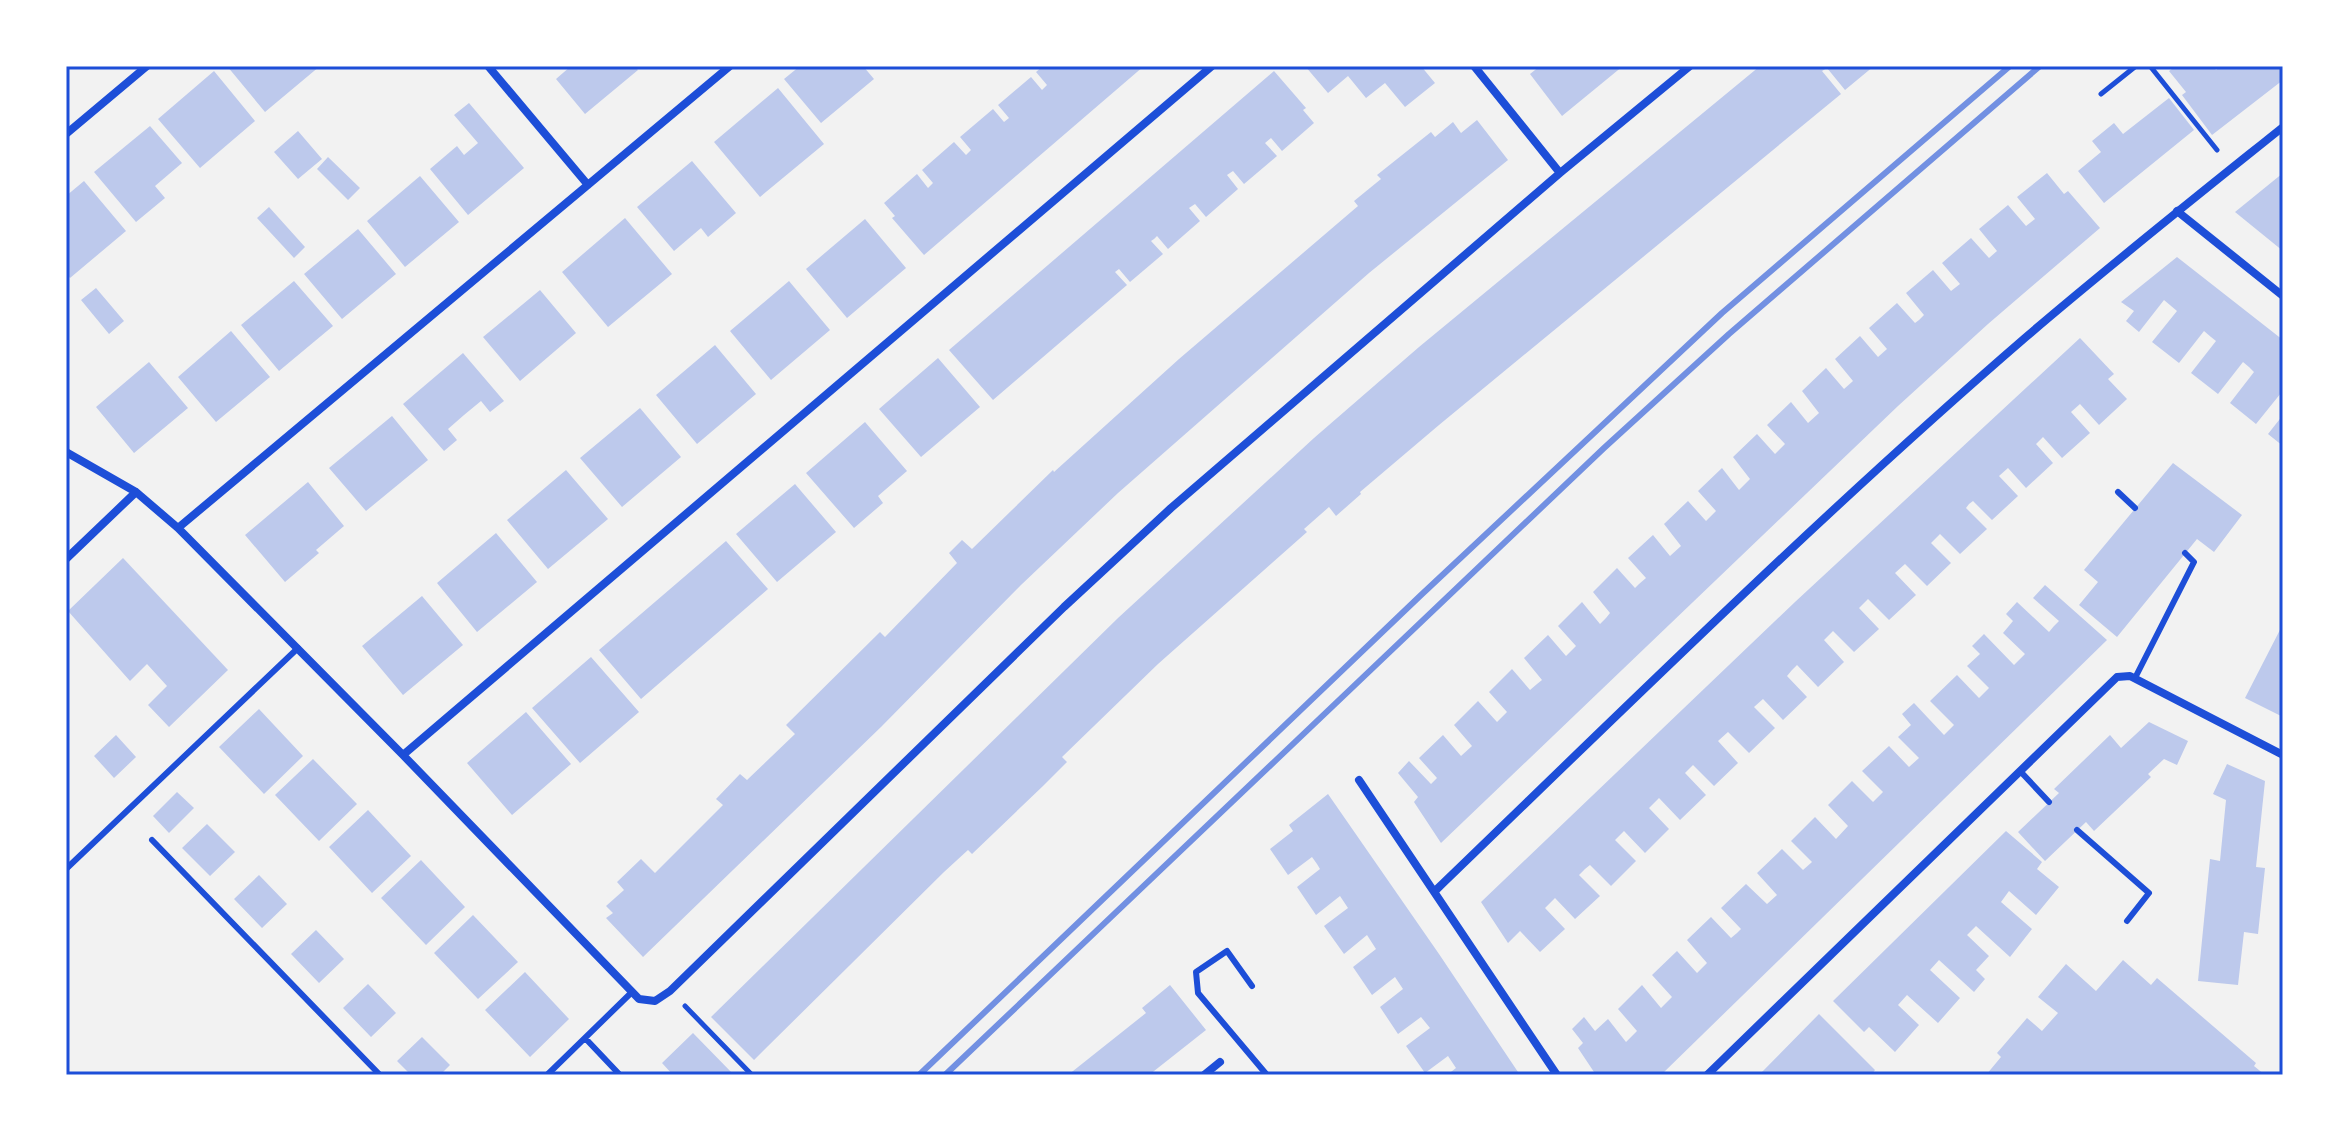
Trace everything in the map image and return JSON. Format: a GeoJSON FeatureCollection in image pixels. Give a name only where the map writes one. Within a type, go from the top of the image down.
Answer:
{"type":"FeatureCollection","features":[{"type":"Feature","properties":{"kind":"street"},"geometry":{"type":"LineString","coordinates":[[66,134],[147,66]]}},
{"type":"Feature","properties":{"kind":"street"},"geometry":{"type":"LineString","coordinates":[[488,66],[588,185]]}},
{"type":"Feature","properties":{"kind":"street"},"geometry":{"type":"LineString","coordinates":[[178,528],[730,66]]}},
{"type":"Feature","properties":{"kind":"street"},"geometry":{"type":"LineString","coordinates":[[403,755],[1212,66]]}},
{"type":"Feature","properties":{"kind":"street"},"geometry":{"type":"LineString","coordinates":[[1474,66],[1560,173]]}},
{"type":"Feature","properties":{"kind":"street"},"geometry":{"type":"LineString","coordinates":[[66,452],[136,492],[178,528],[639,999],[655,1001],[670,991],[1064,607],[1171,508],[1560,173],[1690,66]]}},
{"type":"Feature","properties":{"kind":"street"},"geometry":{"type":"LineString","coordinates":[[1435,891],[1931,421],[2026,337],[2283,127]]}},
{"type":"Feature","properties":{"kind":"street"},"geometry":{"type":"LineString","coordinates":[[2177,211],[2283,296]]}},
{"type":"Feature","properties":{"kind":"street"},"geometry":{"type":"LineString","coordinates":[[66,559],[136,492]]}},
{"type":"Feature","properties":{"kind":"street"},"geometry":{"type":"LineString","coordinates":[[1707,1075],[2117,677],[2135,678],[2283,755]]}},
{"type":"Feature","properties":{"kind":"street"},"geometry":{"type":"LineString","coordinates":[[1359,780],[1557,1075]]}},
{"type":"Feature","properties":{"kind":"street"},"geometry":{"type":"LineString","coordinates":[[1204,1075],[1220,1062]]}},
{"type":"Feature","properties":{"kind":"lane"},"geometry":{"type":"LineString","coordinates":[[2118,492],[2135,508]]}},
{"type":"Feature","properties":{"kind":"lane"},"geometry":{"type":"LineString","coordinates":[[2135,678],[2194,562],[2185,553]]}},
{"type":"Feature","properties":{"kind":"lane"},"geometry":{"type":"LineString","coordinates":[[66,869],[298,648]]}},
{"type":"Feature","properties":{"kind":"lane"},"geometry":{"type":"LineString","coordinates":[[2020,771],[2049,802]]}},
{"type":"Feature","properties":{"kind":"lane"},"geometry":{"type":"LineString","coordinates":[[2077,830],[2149,893],[2127,921]]}},
{"type":"Feature","properties":{"kind":"lane"},"geometry":{"type":"LineString","coordinates":[[152,840],[380,1075]]}},
{"type":"Feature","properties":{"kind":"lane"},"geometry":{"type":"LineString","coordinates":[[1252,986],[1227,951],[1196,972],[1198,993],[1267,1075]]}},
{"type":"Feature","properties":{"kind":"lane"},"geometry":{"type":"LineString","coordinates":[[547,1075],[632,992]]}},
{"type":"Feature","properties":{"kind":"lane"},"geometry":{"type":"LineString","coordinates":[[585,1038],[620,1075]]}},
{"type":"Feature","properties":{"kind":"path"},"geometry":{"type":"LineString","coordinates":[[2101,94],[2136,66]]}},
{"type":"Feature","properties":{"kind":"path"},"geometry":{"type":"LineString","coordinates":[[2150,66],[2231,168]]}},
{"type":"Feature","properties":{"kind":"path"},"geometry":{"type":"LineString","coordinates":[[670,991],[752,1075]]}},
{"type":"Feature","properties":{"kind":"building"},"geometry":{"type":"Polygon","coordinates":[[[227,66],[320,66],[265,112],[227,66]]]}},
{"type":"Feature","properties":{"kind":"building"},"geometry":{"type":"Polygon","coordinates":[[[571,66],[634,66],[638,70],[585,114],[556,79],[571,66]]]}},
{"type":"Feature","properties":{"kind":"building"},"geometry":{"type":"Polygon","coordinates":[[[800,66],[863,66],[874,79],[821,123],[784,79],[800,66]]]}},
{"type":"Feature","properties":{"kind":"building"},"geometry":{"type":"Polygon","coordinates":[[[1043,66],[1144,66],[924,255],[892,218],[895,216],[884,203],[917,174],[928,188],[933,183],[922,170],[954,142],[966,155],[971,150],[960,137],[993,109],[1004,122],[1009,118],[998,105],[1031,77],[1042,90],[1047,85],[1036,72],[1043,66]]]}},
{"type":"Feature","properties":{"kind":"building"},"geometry":{"type":"Polygon","coordinates":[[[1305,66],[1421,66],[1435,83],[1405,107],[1385,83],[1366,98],[1348,76],[1328,93],[1305,66]]]}},
{"type":"Feature","properties":{"kind":"building"},"geometry":{"type":"Polygon","coordinates":[[[1540,66],[1623,66],[1562,116],[1530,74],[1540,66]]]}},
{"type":"Feature","properties":{"kind":"building"},"geometry":{"type":"Polygon","coordinates":[[[1760,66],[1874,66],[1845,90],[1827,68],[1822,71],[1841,94],[1439,425],[1336,516],[1329,507],[1304,529],[1307,532],[1158,664],[1062,757],[1067,762],[1043,786],[972,854],[968,850],[944,872],[754,1060],[711,1017],[1118,618],[1314,438],[1419,347],[1760,66]]]}},
{"type":"Feature","properties":{"kind":"building"},"geometry":{"type":"Polygon","coordinates":[[[2176,66],[2213,66],[2216,70],[2221,66],[2283,66],[2283,80],[2212,135],[2182,95],[2186,92],[2169,71],[2176,66]]]}},
{"type":"Feature","properties":{"kind":"building"},"geometry":{"type":"Polygon","coordinates":[[[214,71],[255,121],[200,168],[158,119],[214,71]]]}},
{"type":"Feature","properties":{"kind":"building"},"geometry":{"type":"Polygon","coordinates":[[[1274,71],[1306,108],[1303,110],[1314,123],[1282,151],[1271,138],[1265,143],[1277,156],[1244,184],[1233,171],[1227,175],[1238,189],[1206,217],[1195,204],[1189,208],[1200,221],[1168,249],[1157,236],[1151,241],[1163,254],[1130,282],[1119,269],[1115,272],[1127,285],[993,400],[949,350],[1274,71]]]}},
{"type":"Feature","properties":{"kind":"building"},"geometry":{"type":"Polygon","coordinates":[[[778,88],[824,144],[760,197],[714,142],[778,88]]]}},
{"type":"Feature","properties":{"kind":"building"},"geometry":{"type":"Polygon","coordinates":[[[2169,98],[2194,130],[2104,203],[2078,171],[2101,152],[2092,141],[2114,123],[2123,134],[2169,98]]]}},
{"type":"Feature","properties":{"kind":"building"},"geometry":{"type":"Polygon","coordinates":[[[469,103],[524,168],[468,215],[430,169],[457,146],[464,155],[478,143],[454,115],[469,103]]]}},
{"type":"Feature","properties":{"kind":"building"},"geometry":{"type":"Polygon","coordinates":[[[1477,120],[1508,160],[1369,273],[1118,493],[643,957],[606,918],[613,913],[606,906],[624,890],[617,882],[641,859],[655,873],[723,805],[716,799],[740,774],[747,780],[795,734],[786,725],[880,632],[885,637],[957,563],[949,553],[962,540],[972,549],[1053,470],[1358,206],[1354,201],[1381,179],[1377,175],[1431,132],[1435,137],[1453,122],[1461,133],[1477,120]]]}},
{"type":"Feature","properties":{"kind":"building"},"geometry":{"type":"Polygon","coordinates":[[[150,126],[182,163],[155,186],[165,198],[136,222],[94,172],[150,126]]]}},
{"type":"Feature","properties":{"kind":"building"},"geometry":{"type":"Polygon","coordinates":[[[298,131],[322,159],[298,179],[274,152],[298,131]]]}},
{"type":"Feature","properties":{"kind":"building"},"geometry":{"type":"Polygon","coordinates":[[[328,157],[360,188],[348,200],[317,169],[328,157]]]}},
{"type":"Feature","properties":{"kind":"building"},"geometry":{"type":"Polygon","coordinates":[[[692,161],[736,213],[708,237],[701,228],[674,251],[637,207],[692,161]]]}},
{"type":"Feature","properties":{"kind":"building"},"geometry":{"type":"Polygon","coordinates":[[[2047,173],[2064,194],[2068,191],[2100,228],[1898,406],[1441,843],[1414,802],[1418,797],[1398,773],[1409,761],[1431,784],[1437,778],[1419,758],[1443,735],[1461,756],[1472,746],[1454,725],[1478,701],[1497,722],[1507,712],[1489,692],[1512,669],[1530,690],[1542,680],[1524,658],[1548,635],[1566,656],[1576,646],[1558,626],[1582,602],[1600,624],[1610,613],[1593,592],[1617,568],[1635,588],[1646,578],[1628,558],[1653,535],[1670,556],[1681,546],[1664,524],[1688,501],[1706,521],[1716,511],[1698,491],[1722,468],[1739,490],[1750,479],[1733,457],[1757,434],[1775,454],[1785,444],[1767,425],[1791,402],[1808,423],[1819,413],[1802,391],[1826,368],[1844,389],[1853,381],[1835,359],[1860,336],[1878,357],[1887,349],[1869,328],[1897,303],[1915,323],[1919,320],[1924,315],[1906,293],[1933,270],[1951,291],[1960,284],[1942,263],[1971,238],[1989,258],[1997,251],[1979,229],[2008,205],[2026,226],[2035,219],[2017,197],[2047,173]]]}},
{"type":"Feature","properties":{"kind":"building"},"geometry":{"type":"Polygon","coordinates":[[[2283,173],[2283,251],[2235,212],[2283,173]]]}},
{"type":"Feature","properties":{"kind":"building"},"geometry":{"type":"Polygon","coordinates":[[[420,176],[459,222],[405,267],[367,221],[420,176]]]}},
{"type":"Feature","properties":{"kind":"building"},"geometry":{"type":"Polygon","coordinates":[[[84,181],[126,231],[70,278],[66,273],[66,196],[84,181]]]}},
{"type":"Feature","properties":{"kind":"building"},"geometry":{"type":"Polygon","coordinates":[[[269,207],[305,247],[294,258],[257,218],[269,207]]]}},
{"type":"Feature","properties":{"kind":"building"},"geometry":{"type":"Polygon","coordinates":[[[625,218],[672,274],[608,327],[562,272],[625,218]]]}},
{"type":"Feature","properties":{"kind":"building"},"geometry":{"type":"Polygon","coordinates":[[[865,219],[906,268],[847,318],[806,269],[865,219]]]}},
{"type":"Feature","properties":{"kind":"building"},"geometry":{"type":"Polygon","coordinates":[[[358,229],[396,274],[342,319],[304,274],[358,229]]]}},
{"type":"Feature","properties":{"kind":"building"},"geometry":{"type":"Polygon","coordinates":[[[2177,257],[2283,340],[2283,394],[2256,424],[2230,403],[2254,372],[2243,362],[2218,394],[2191,373],[2216,341],[2204,331],[2179,363],[2152,342],[2177,311],[2164,300],[2139,332],[2126,321],[2134,311],[2121,302],[2177,257]]]}},
{"type":"Feature","properties":{"kind":"building"},"geometry":{"type":"Polygon","coordinates":[[[294,281],[333,326],[279,371],[241,325],[294,281]]]}},
{"type":"Feature","properties":{"kind":"building"},"geometry":{"type":"Polygon","coordinates":[[[789,281],[830,330],[771,380],[730,331],[789,281]]]}},
{"type":"Feature","properties":{"kind":"building"},"geometry":{"type":"Polygon","coordinates":[[[96,288],[124,321],[109,334],[81,300],[96,288]]]}},
{"type":"Feature","properties":{"kind":"building"},"geometry":{"type":"Polygon","coordinates":[[[540,290],[576,333],[520,381],[483,337],[540,290]]]}},
{"type":"Feature","properties":{"kind":"building"},"geometry":{"type":"Polygon","coordinates":[[[231,331],[270,377],[216,422],[178,377],[231,331]]]}},
{"type":"Feature","properties":{"kind":"building"},"geometry":{"type":"Polygon","coordinates":[[[2080,338],[2114,374],[2108,379],[2127,399],[2099,425],[2080,404],[2071,412],[2090,433],[2062,458],[2043,437],[2036,444],[2053,463],[2026,488],[2008,468],[1999,476],[2018,496],[1992,520],[1973,501],[1969,504],[1966,508],[1987,529],[1960,554],[1940,534],[1931,543],[1951,563],[1927,586],[1905,564],[1895,573],[1916,595],[1889,620],[1868,599],[1859,608],[1879,629],[1854,652],[1833,631],[1824,640],[1844,662],[1818,687],[1797,665],[1787,676],[1807,697],[1783,720],[1763,699],[1754,707],[1775,728],[1749,753],[1728,732],[1718,741],[1738,763],[1714,786],[1693,765],[1685,773],[1706,795],[1680,820],[1659,798],[1649,808],[1669,829],[1645,853],[1624,831],[1615,840],[1636,861],[1611,886],[1590,865],[1585,869],[1579,875],[1600,896],[1575,919],[1555,898],[1545,908],[1565,929],[1540,952],[1520,931],[1508,943],[1481,902],[1795,602],[2080,338]]]}},
{"type":"Feature","properties":{"kind":"building"},"geometry":{"type":"Polygon","coordinates":[[[715,345],[756,394],[697,444],[656,395],[715,345]]]}},
{"type":"Feature","properties":{"kind":"building"},"geometry":{"type":"Polygon","coordinates":[[[463,353],[504,401],[490,412],[481,401],[464,415],[448,429],[457,440],[444,451],[403,404],[463,353]]]}},
{"type":"Feature","properties":{"kind":"building"},"geometry":{"type":"Polygon","coordinates":[[[938,358],[980,407],[921,457],[879,409],[938,358]]]}},
{"type":"Feature","properties":{"kind":"building"},"geometry":{"type":"Polygon","coordinates":[[[149,362],[188,408],[134,453],[96,407],[149,362]]]}},
{"type":"Feature","properties":{"kind":"building"},"geometry":{"type":"Polygon","coordinates":[[[640,408],[681,457],[622,507],[580,458],[640,408]]]}},
{"type":"Feature","properties":{"kind":"building"},"geometry":{"type":"Polygon","coordinates":[[[2283,415],[2283,446],[2268,434],[2283,415]]]}},
{"type":"Feature","properties":{"kind":"building"},"geometry":{"type":"Polygon","coordinates":[[[392,416],[428,460],[366,511],[329,468],[392,416]]]}},
{"type":"Feature","properties":{"kind":"building"},"geometry":{"type":"Polygon","coordinates":[[[865,422],[907,471],[878,496],[883,503],[854,528],[806,473],[865,422]]]}},
{"type":"Feature","properties":{"kind":"building"},"geometry":{"type":"Polygon","coordinates":[[[2173,463],[2242,515],[2214,552],[2197,539],[2117,637],[2079,605],[2098,582],[2084,570],[2173,463]]]}},
{"type":"Feature","properties":{"kind":"building"},"geometry":{"type":"Polygon","coordinates":[[[566,470],[608,519],[548,569],[507,520],[566,470]]]}},
{"type":"Feature","properties":{"kind":"building"},"geometry":{"type":"Polygon","coordinates":[[[308,482],[344,526],[285,582],[245,535],[308,482]]]}},
{"type":"Feature","properties":{"kind":"building"},"geometry":{"type":"Polygon","coordinates":[[[795,484],[836,532],[777,582],[736,534],[795,484]]]}},
{"type":"Feature","properties":{"kind":"building"},"geometry":{"type":"Polygon","coordinates":[[[496,533],[537,582],[477,632],[437,583],[496,533]]]}},
{"type":"Feature","properties":{"kind":"building"},"geometry":{"type":"Polygon","coordinates":[[[726,541],[768,589],[641,699],[599,650],[726,541]]]}},
{"type":"Feature","properties":{"kind":"building"},"geometry":{"type":"Polygon","coordinates":[[[123,558],[228,670],[169,727],[148,705],[167,686],[147,664],[130,681],[68,611],[123,558]]]}},
{"type":"Feature","properties":{"kind":"building"},"geometry":{"type":"Polygon","coordinates":[[[2045,585],[2107,640],[1661,1075],[1596,1075],[1578,1048],[1583,1043],[1572,1029],[1584,1017],[1595,1031],[1608,1019],[1626,1042],[1637,1031],[1618,1009],[1642,985],[1661,1008],[1672,997],[1652,975],[1677,951],[1697,973],[1707,963],[1687,940],[1711,917],[1731,938],[1737,933],[1741,929],[1721,908],[1746,884],[1767,904],[1777,895],[1757,873],[1782,849],[1803,870],[1812,862],[1791,841],[1815,817],[1836,839],[1848,826],[1828,805],[1852,781],[1873,802],[1883,792],[1862,771],[1889,746],[1909,767],[1919,758],[1898,737],[1911,725],[1902,714],[1914,703],[1944,735],[1954,725],[1930,701],[1957,675],[1979,698],[1989,688],[1967,666],[1980,654],[1972,646],[1984,634],[2014,665],[2025,654],[2003,633],[2013,621],[2006,614],[2017,602],[2049,632],[2059,621],[2033,598],[2045,585]]]}},
{"type":"Feature","properties":{"kind":"building"},"geometry":{"type":"Polygon","coordinates":[[[422,596],[463,645],[403,695],[362,646],[422,596]]]}},
{"type":"Feature","properties":{"kind":"building"},"geometry":{"type":"Polygon","coordinates":[[[2283,624],[2283,717],[2245,698],[2283,624]]]}},
{"type":"Feature","properties":{"kind":"building"},"geometry":{"type":"Polygon","coordinates":[[[591,657],[639,712],[580,763],[532,708],[591,657]]]}},
{"type":"Feature","properties":{"kind":"building"},"geometry":{"type":"Polygon","coordinates":[[[259,709],[303,756],[264,794],[219,747],[259,709]]]}},
{"type":"Feature","properties":{"kind":"building"},"geometry":{"type":"Polygon","coordinates":[[[526,712],[571,764],[512,815],[467,763],[526,712]]]}},
{"type":"Feature","properties":{"kind":"building"},"geometry":{"type":"Polygon","coordinates":[[[2149,722],[2188,741],[2177,765],[2164,759],[2148,774],[2151,777],[2094,831],[2086,822],[2045,861],[2018,832],[2059,793],[2054,789],[2110,735],[2121,748],[2149,722]]]}},
{"type":"Feature","properties":{"kind":"building"},"geometry":{"type":"Polygon","coordinates":[[[116,735],[136,757],[114,778],[94,756],[116,735]]]}},
{"type":"Feature","properties":{"kind":"building"},"geometry":{"type":"Polygon","coordinates":[[[313,759],[357,804],[319,841],[275,795],[313,759]]]}},
{"type":"Feature","properties":{"kind":"building"},"geometry":{"type":"Polygon","coordinates":[[[2227,764],[2265,781],[2256,867],[2265,868],[2258,934],[2244,932],[2238,985],[2198,981],[2210,859],[2220,861],[2226,800],[2213,794],[2227,764]]]}},
{"type":"Feature","properties":{"kind":"building"},"geometry":{"type":"Polygon","coordinates":[[[177,792],[194,808],[169,833],[153,816],[177,792]]]}},
{"type":"Feature","properties":{"kind":"building"},"geometry":{"type":"Polygon","coordinates":[[[1328,794],[1520,1075],[1447,1075],[1456,1068],[1448,1056],[1425,1073],[1406,1046],[1430,1028],[1421,1017],[1398,1034],[1380,1007],[1403,989],[1395,977],[1372,995],[1353,967],[1376,949],[1367,935],[1344,954],[1324,926],[1348,908],[1340,896],[1316,915],[1297,887],[1320,869],[1317,864],[1312,857],[1288,875],[1270,849],[1293,831],[1289,825],[1328,794]]]}},
{"type":"Feature","properties":{"kind":"building"},"geometry":{"type":"Polygon","coordinates":[[[368,810],[411,856],[372,893],[329,847],[368,810]]]}},
{"type":"Feature","properties":{"kind":"building"},"geometry":{"type":"Polygon","coordinates":[[[207,824],[235,852],[210,876],[182,848],[207,824]]]}},
{"type":"Feature","properties":{"kind":"building"},"geometry":{"type":"Polygon","coordinates":[[[2006,831],[2042,862],[2037,869],[2059,887],[2036,915],[2009,891],[2001,902],[2032,929],[2010,957],[1976,926],[1967,935],[1989,956],[1976,970],[1985,979],[1974,992],[1939,960],[1930,970],[1960,998],[1938,1023],[1907,995],[1898,1005],[1919,1025],[1895,1052],[1869,1027],[1864,1032],[1833,1001],[2006,831]]]}},
{"type":"Feature","properties":{"kind":"building"},"geometry":{"type":"Polygon","coordinates":[[[421,860],[465,907],[426,945],[381,898],[421,860]]]}},
{"type":"Feature","properties":{"kind":"building"},"geometry":{"type":"Polygon","coordinates":[[[259,875],[287,904],[262,928],[234,899],[259,875]]]}},
{"type":"Feature","properties":{"kind":"building"},"geometry":{"type":"Polygon","coordinates":[[[473,915],[518,962],[478,999],[434,953],[473,915]]]}},
{"type":"Feature","properties":{"kind":"building"},"geometry":{"type":"Polygon","coordinates":[[[316,930],[344,959],[319,983],[291,954],[316,930]]]}},
{"type":"Feature","properties":{"kind":"building"},"geometry":{"type":"Polygon","coordinates":[[[2123,960],[2151,985],[2157,978],[2256,1063],[2254,1066],[2265,1075],[1986,1075],[2001,1057],[1997,1053],[2027,1018],[2042,1031],[2058,1013],[2038,997],[2066,964],[2096,991],[2123,960]]]}},
{"type":"Feature","properties":{"kind":"building"},"geometry":{"type":"Polygon","coordinates":[[[525,972],[569,1019],[530,1057],[485,1010],[525,972]]]}},
{"type":"Feature","properties":{"kind":"building"},"geometry":{"type":"Polygon","coordinates":[[[368,984],[396,1013],[371,1037],[343,1008],[368,984]]]}},
{"type":"Feature","properties":{"kind":"building"},"geometry":{"type":"Polygon","coordinates":[[[1170,985],[1206,1030],[1149,1075],[1068,1075],[1146,1013],[1142,1008],[1170,985]]]}},
{"type":"Feature","properties":{"kind":"building"},"geometry":{"type":"Polygon","coordinates":[[[1819,1014],[1875,1070],[1871,1075],[1759,1075],[1819,1014]]]}},
{"type":"Feature","properties":{"kind":"building"},"geometry":{"type":"Polygon","coordinates":[[[693,1033],[734,1075],[673,1075],[662,1063],[693,1033]]]}},
{"type":"Feature","properties":{"kind":"building"},"geometry":{"type":"Polygon","coordinates":[[[422,1037],[450,1065],[440,1075],[411,1075],[397,1061],[422,1037]]]}},
{"type":"Feature","properties":{"kind":"railway"},"geometry":{"type":"LineString","coordinates":[[919,1075],[1420,596],[1722,313],[2010,66]]}},
{"type":"Feature","properties":{"kind":"railway"},"geometry":{"type":"LineString","coordinates":[[945,1075],[1604,448],[1729,334],[2040,66]]}}]}
